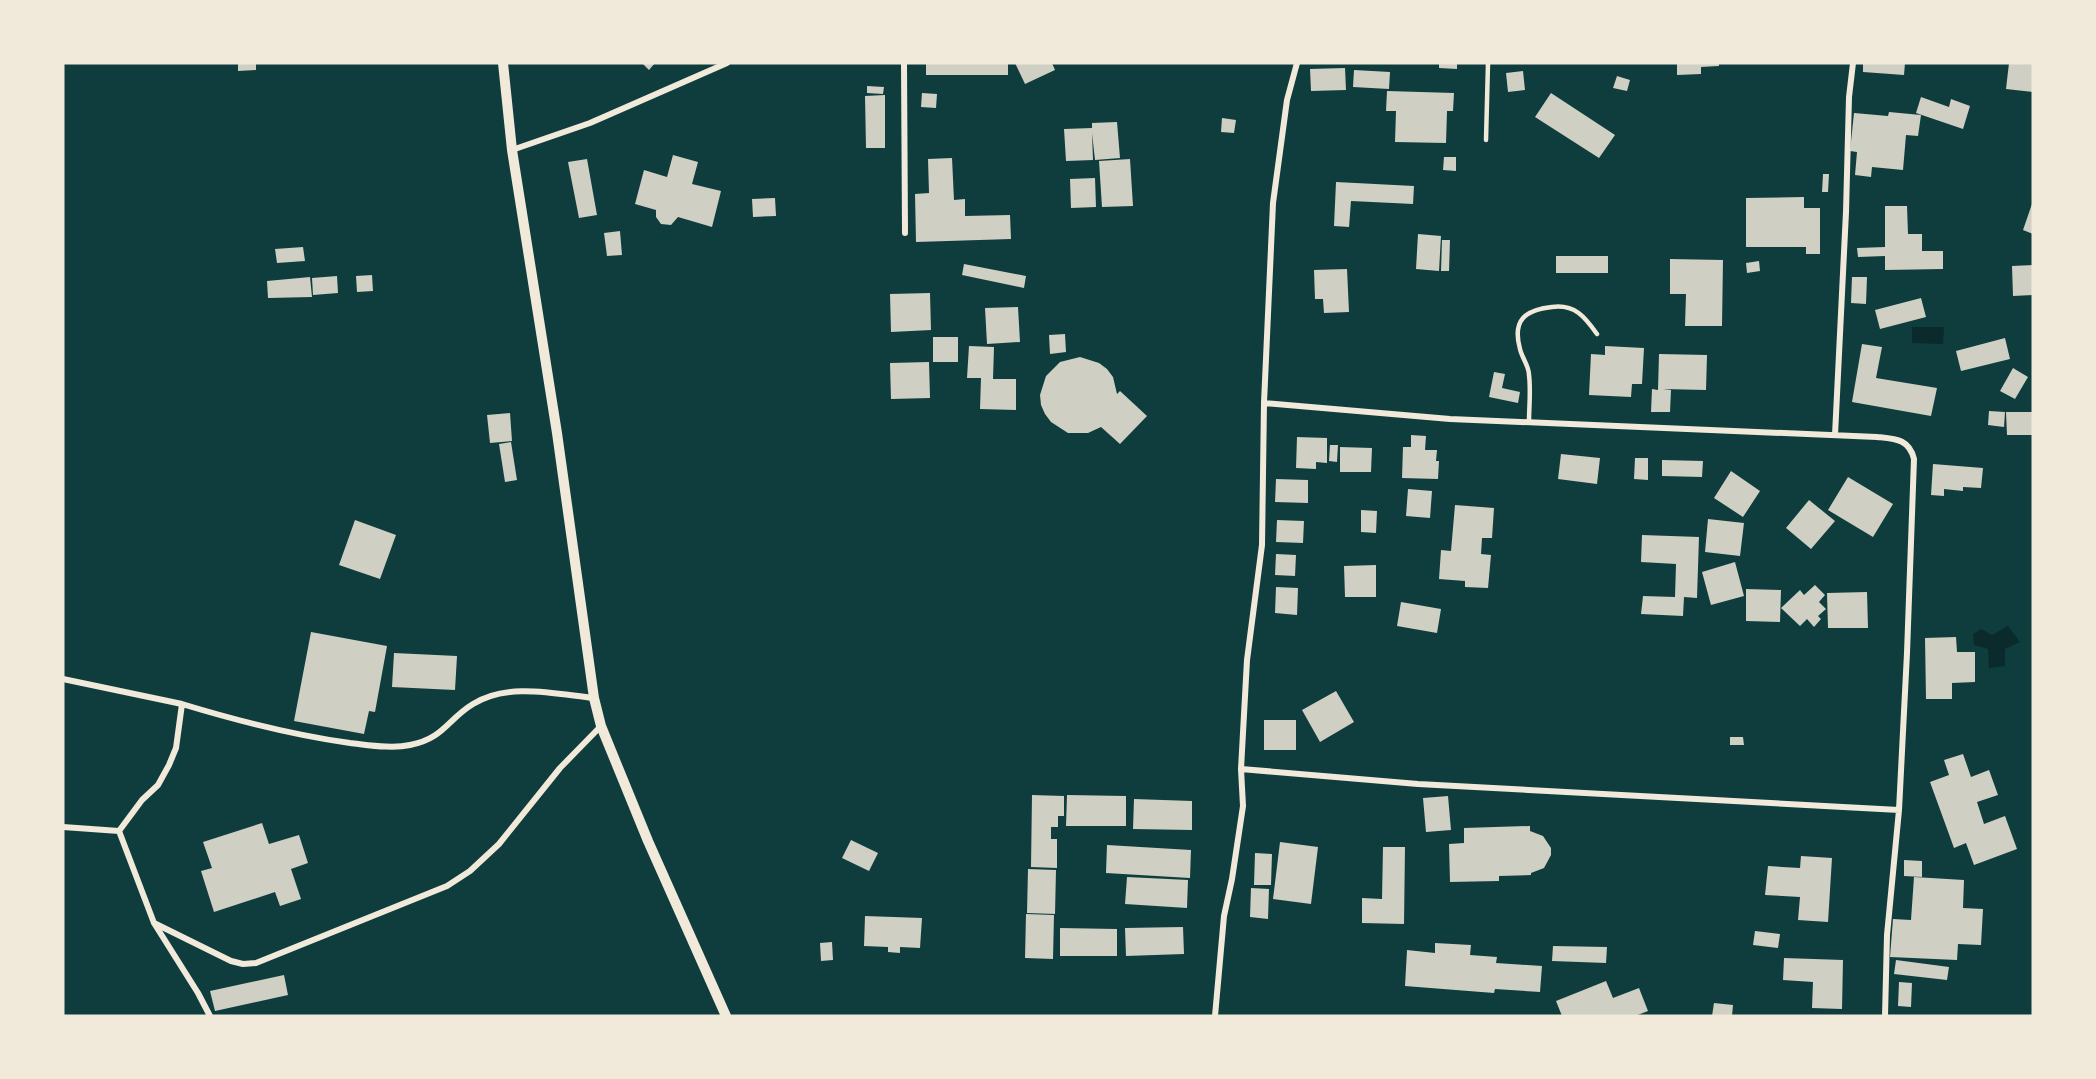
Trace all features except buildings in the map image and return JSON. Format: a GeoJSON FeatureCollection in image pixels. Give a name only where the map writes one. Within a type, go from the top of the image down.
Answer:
{"type":"FeatureCollection","features":[{"type":"Feature","properties":{"kind":"street"},"geometry":{"type":"LineString","coordinates":[[503,63],[512,150],[558,433],[594,698],[601,726],[648,841],[726,1016]]}},
{"type":"Feature","properties":{"kind":"street"},"geometry":{"type":"LineString","coordinates":[[512,150],[590,123],[727,63]]}},
{"type":"Feature","properties":{"kind":"street"},"geometry":{"type":"LineString","coordinates":[[904,63],[905,233]]}},
{"type":"Feature","properties":{"kind":"street"},"geometry":{"type":"LineString","coordinates":[[1215,1016],[1224,915],[1243,806],[1241,769],[1247,660],[1262,544],[1264,403],[1273,203],[1287,100],[1297,63]]}},
{"type":"Feature","properties":{"kind":"street"},"geometry":{"type":"LineString","coordinates":[[1835,435],[1849,98],[1853,63]]}},
{"type":"Feature","properties":{"kind":"street"},"geometry":{"type":"LineString","coordinates":[[1264,403],[1450,419],[1835,435],[1895,439],[1906,444],[1912,450],[1914,459],[1899,810],[1887,935],[1886,1016]]}},
{"type":"Feature","properties":{"kind":"street"},"geometry":{"type":"LineString","coordinates":[[63,679],[182,704],[245,723],[304,737],[366,745],[408,746],[433,738],[473,704],[500,692],[532,692],[594,698]]}},
{"type":"Feature","properties":{"kind":"street"},"geometry":{"type":"LineString","coordinates":[[119,831],[142,800],[158,785],[169,765],[176,748],[182,704]]}},
{"type":"Feature","properties":{"kind":"street"},"geometry":{"type":"LineString","coordinates":[[154,923],[231,961],[243,964],[256,963],[447,885],[470,871],[499,844],[560,768],[601,726]]}},
{"type":"Feature","properties":{"kind":"street"},"geometry":{"type":"LineString","coordinates":[[1241,769],[1429,784],[1899,810]]}},
{"type":"Feature","properties":{"kind":"street"},"geometry":{"type":"LineString","coordinates":[[63,827],[119,831]]}},
{"type":"Feature","properties":{"kind":"street"},"geometry":{"type":"LineString","coordinates":[[119,831],[154,923],[210,1016]]}},
{"type":"Feature","properties":{"kind":"lane"},"geometry":{"type":"LineString","coordinates":[[1486,140],[1488,63]]}},
{"type":"Feature","properties":{"kind":"lane"},"geometry":{"type":"LineString","coordinates":[[1529,422],[1529,373],[1520,349],[1517,330],[1523,316],[1537,308],[1560,306],[1582,313],[1597,334]]}},
{"type":"Feature","properties":{"kind":"water"},"geometry":{"type":"Polygon","coordinates":[[[1912,327],[1944,327],[1943,344],[1912,343],[1912,327]]]}},
{"type":"Feature","properties":{"kind":"water"},"geometry":{"type":"Polygon","coordinates":[[[2008,626],[2020,642],[2005,649],[2005,666],[1989,668],[1988,649],[1974,645],[1973,634],[1981,629],[1992,635],[2008,626]]]}}]}
